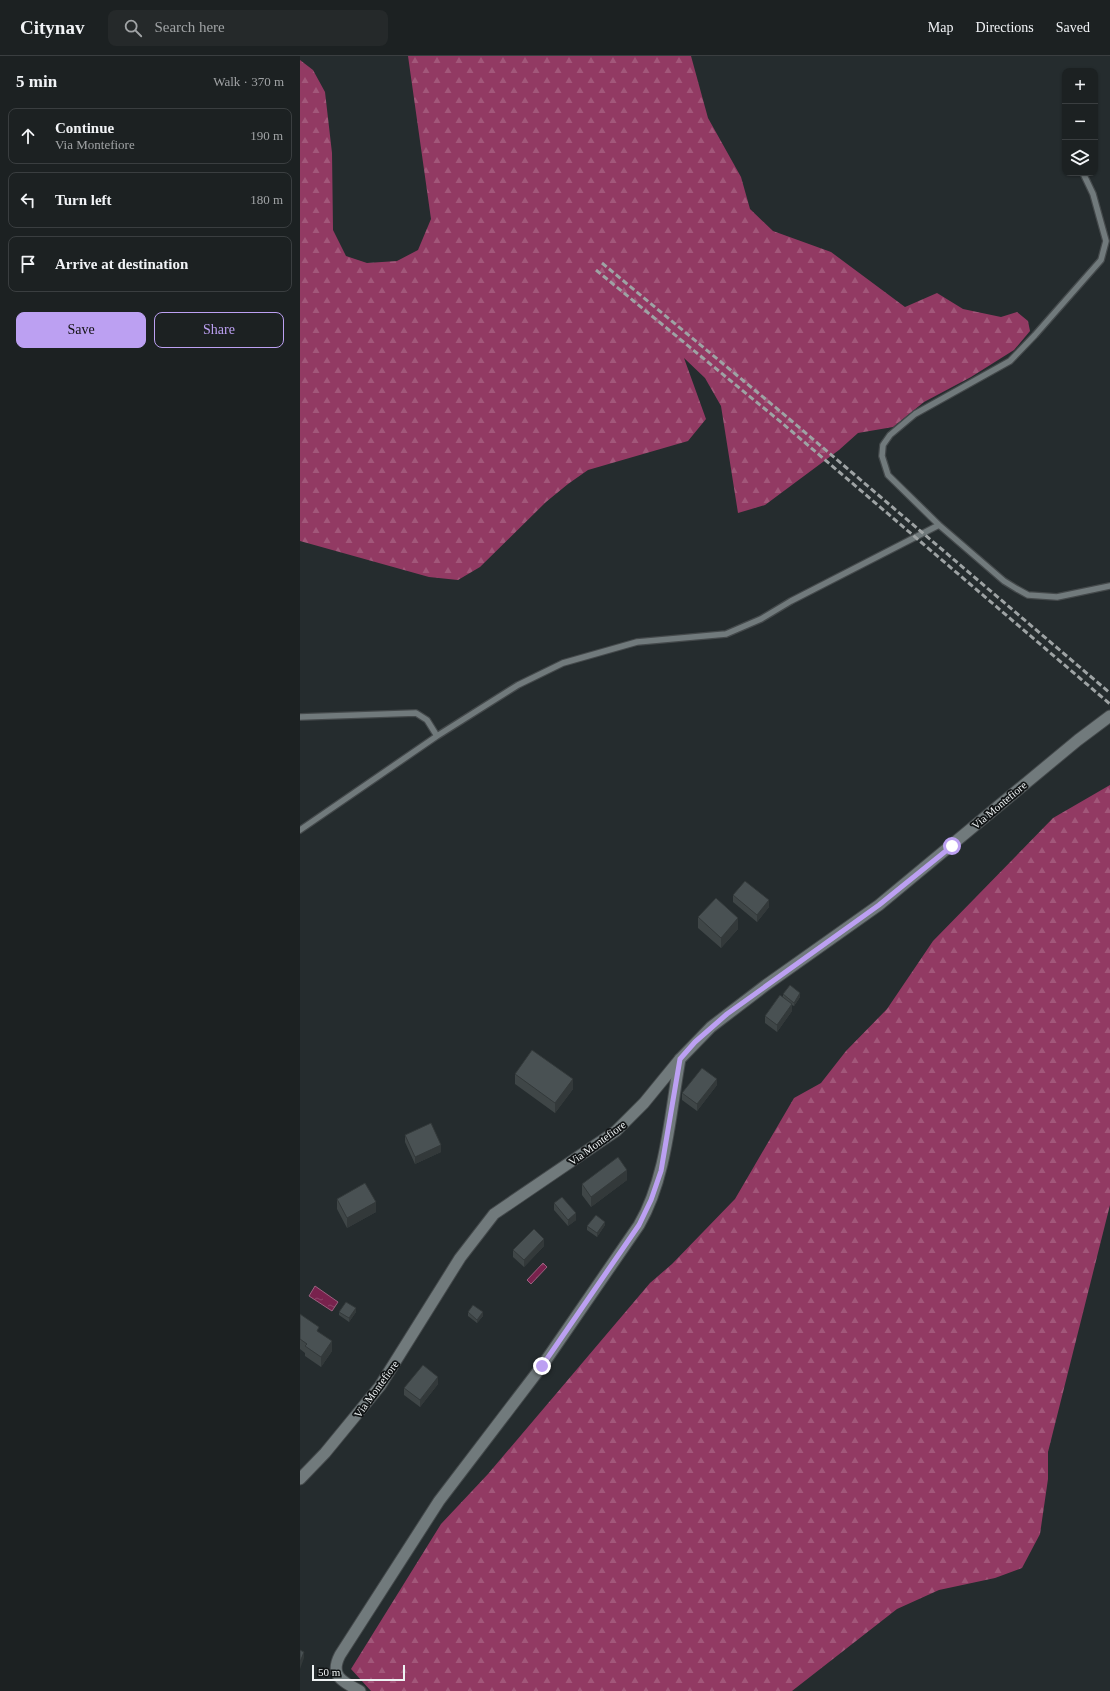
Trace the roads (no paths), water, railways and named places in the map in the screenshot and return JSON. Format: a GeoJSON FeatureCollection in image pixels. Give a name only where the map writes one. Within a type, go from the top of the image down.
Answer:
{"type":"FeatureCollection","features":[{"type":"Feature","properties":{"kind":"main road","name":"Via Montefiore"},"geometry":{"type":"LineString","coordinates":[[300,1479],[334,1443],[380,1386],[460,1258],[494,1214],[616,1131],[644,1103],[695,1042],[727,1014],[879,905],[1078,740],[1110,716]]}},
{"type":"Feature","properties":{"kind":"main road"},"geometry":{"type":"LineString","coordinates":[[360,1691],[345,1683],[338,1676],[336,1666],[340,1655],[439,1501],[549,1356],[639,1225],[647,1210],[661,1171],[680,1059]]}},
{"type":"Feature","properties":{"kind":"lane"},"geometry":{"type":"LineString","coordinates":[[1084,176],[1093,194],[1106,240],[1101,260],[1036,335],[1010,361],[915,414],[890,435],[882,445],[882,456],[888,475],[939,525],[1004,581],[1028,595],[1057,597],[1110,586]]}},
{"type":"Feature","properties":{"kind":"lane"},"geometry":{"type":"LineString","coordinates":[[300,830],[437,736],[518,685],[563,663],[637,642],[726,634],[761,619],[791,601],[939,525]]}},
{"type":"Feature","properties":{"kind":"lane"},"geometry":{"type":"LineString","coordinates":[[300,717],[416,713],[427,720],[437,736]]}},
{"type":"Feature","properties":{"kind":"water"},"geometry":{"type":"Polygon","coordinates":[[[543,1263],[547,1267],[531,1284],[527,1280],[543,1263]]]}},
{"type":"Feature","properties":{"kind":"water"},"geometry":{"type":"Polygon","coordinates":[[[315,1286],[338,1302],[332,1311],[309,1296],[315,1286]]]}},
{"type":"Feature","properties":{"kind":"railway"},"geometry":{"type":"LineString","coordinates":[[602,263],[787,417],[1110,693]]}},
{"type":"Feature","properties":{"kind":"railway"},"geometry":{"type":"LineString","coordinates":[[596,270],[782,423],[1110,704]]}}]}
